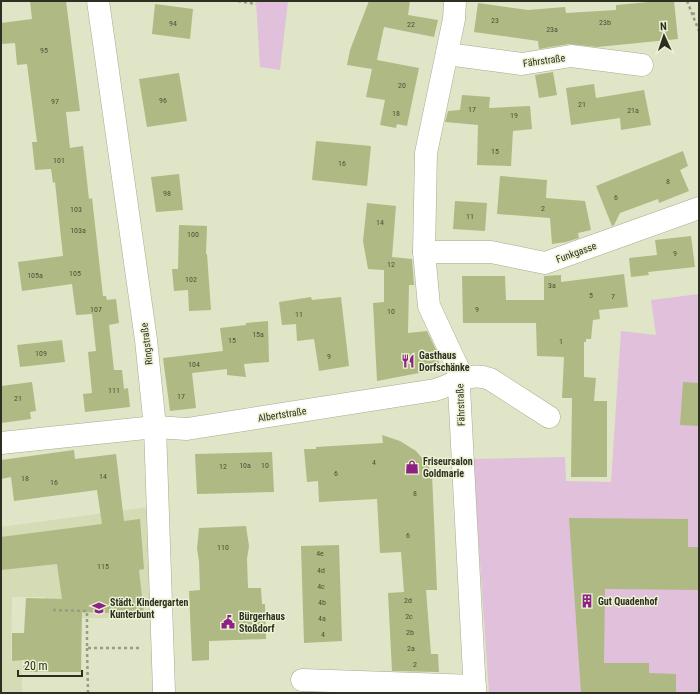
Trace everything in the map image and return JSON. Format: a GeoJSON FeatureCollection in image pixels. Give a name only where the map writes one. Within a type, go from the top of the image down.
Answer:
{"type":"FeatureCollection","features":[{"type":"Feature","properties":{"kind":"street","name":"Ringstraße"},"geometry":{"type":"LineString","coordinates":[[98,1],[146,340],[155,427],[164,691]]}},
{"type":"Feature","properties":{"kind":"street","name":"Fährstraße"},"geometry":{"type":"LineString","coordinates":[[455,1],[454,18],[426,153],[424,252],[429,306],[458,368],[475,690]]}},
{"type":"Feature","properties":{"kind":"street","name":"Fährstraße"},"geometry":{"type":"LineString","coordinates":[[447,54],[522,64],[571,56],[642,65]]}},
{"type":"Feature","properties":{"kind":"street","name":"Funkgasse"},"geometry":{"type":"LineString","coordinates":[[424,252],[491,252],[545,263],[699,208]]}},
{"type":"Feature","properties":{"kind":"street","name":"Albertstraße"},"geometry":{"type":"LineString","coordinates":[[1,443],[155,427],[187,429],[435,390],[480,375],[490,379],[549,417]]}},
{"type":"Feature","properties":{"kind":"street"},"geometry":{"type":"LineString","coordinates":[[302,680],[475,690]]}},
{"type":"Feature","properties":{"kind":"path"},"geometry":{"type":"LineString","coordinates":[[238,1],[256,4]]}},
{"type":"Feature","properties":{"kind":"path"},"geometry":{"type":"LineString","coordinates":[[687,1],[699,31]]}},
{"type":"Feature","properties":{"kind":"path"},"geometry":{"type":"LineString","coordinates":[[692,14],[699,13]]}},
{"type":"Feature","properties":{"kind":"path"},"geometry":{"type":"LineString","coordinates":[[53,610],[87,611],[88,693]]}},
{"type":"Feature","properties":{"kind":"path"},"geometry":{"type":"LineString","coordinates":[[87,648],[162,648]]}},
{"type":"Feature","properties":{"kind":"shaded area"},"geometry":{"type":"Polygon","coordinates":[[[256,1],[288,1],[280,70],[260,67],[256,1]]]}},
{"type":"Feature","properties":{"kind":"shaded area"},"geometry":{"type":"Polygon","coordinates":[[[699,294],[699,693],[489,693],[473,459],[565,457],[566,481],[611,482],[621,331],[656,335],[651,300],[699,294]]]}},
{"type":"Feature","properties":{"kind":"shaded area","name":"Städt. Kindergarten Kunterbunt"},"geometry":{"type":"Polygon","coordinates":[[[149,507],[152,618],[45,618],[45,597],[12,597],[11,661],[22,660],[22,693],[1,693],[1,527],[149,507]]]}},
{"type":"Feature","properties":{"kind":"building"},"geometry":{"type":"Polygon","coordinates":[[[30,1],[66,1],[80,111],[66,112],[70,148],[83,146],[89,199],[92,198],[103,296],[106,296],[107,300],[116,299],[119,323],[109,325],[114,370],[122,370],[124,389],[128,388],[130,407],[85,412],[83,394],[92,393],[88,352],[96,351],[92,314],[76,315],[72,284],[22,291],[18,262],[63,256],[55,182],[53,183],[51,169],[35,170],[32,142],[37,142],[27,64],[17,65],[15,43],[1,44],[1,23],[32,19],[30,1]]]}},
{"type":"Feature","properties":{"kind":"building"},"geometry":{"type":"Polygon","coordinates":[[[369,1],[410,1],[408,15],[438,20],[434,37],[384,27],[377,60],[419,68],[407,126],[397,124],[396,128],[380,125],[385,100],[366,97],[372,69],[347,65],[350,50],[369,1]]]}},
{"type":"Feature","properties":{"kind":"building"},"geometry":{"type":"Polygon","coordinates":[[[674,1],[678,39],[597,47],[569,44],[539,49],[538,41],[474,32],[478,3],[528,10],[565,7],[566,13],[616,10],[616,5],[674,1]]]}},
{"type":"Feature","properties":{"kind":"building"},"geometry":{"type":"Polygon","coordinates":[[[155,4],[193,9],[190,39],[152,34],[155,4]]]}},
{"type":"Feature","properties":{"kind":"building"},"geometry":{"type":"Polygon","coordinates":[[[553,72],[557,95],[539,98],[535,75],[553,72]]]}},
{"type":"Feature","properties":{"kind":"building"},"geometry":{"type":"Polygon","coordinates":[[[179,73],[187,121],[147,127],[139,79],[179,73]]]}},
{"type":"Feature","properties":{"kind":"building"},"geometry":{"type":"Polygon","coordinates":[[[594,84],[596,98],[644,90],[651,125],[621,130],[620,118],[571,125],[566,88],[594,84]]]}},
{"type":"Feature","properties":{"kind":"building"},"geometry":{"type":"Polygon","coordinates":[[[462,95],[490,97],[489,108],[530,106],[532,129],[513,131],[511,166],[477,165],[478,125],[445,122],[448,111],[460,110],[462,95]]]}},
{"type":"Feature","properties":{"kind":"building"},"geometry":{"type":"Polygon","coordinates":[[[316,141],[371,146],[367,186],[312,180],[316,141]]]}},
{"type":"Feature","properties":{"kind":"building"},"geometry":{"type":"Polygon","coordinates":[[[683,151],[688,166],[680,170],[689,191],[659,203],[658,199],[620,213],[612,226],[596,186],[683,151]]]}},
{"type":"Feature","properties":{"kind":"building"},"geometry":{"type":"Polygon","coordinates":[[[179,174],[183,210],[156,212],[151,177],[179,174]]]}},
{"type":"Feature","properties":{"kind":"building"},"geometry":{"type":"Polygon","coordinates":[[[500,176],[547,180],[546,198],[585,201],[591,230],[578,233],[579,238],[552,244],[550,218],[497,214],[500,176]]]}},
{"type":"Feature","properties":{"kind":"building"},"geometry":{"type":"Polygon","coordinates":[[[455,201],[487,203],[485,231],[453,229],[455,201]]]}},
{"type":"Feature","properties":{"kind":"building"},"geometry":{"type":"Polygon","coordinates":[[[367,203],[396,206],[392,257],[412,259],[414,285],[409,285],[408,333],[427,331],[437,352],[440,369],[377,381],[373,303],[384,302],[384,270],[368,269],[363,241],[367,203]]]}},
{"type":"Feature","properties":{"kind":"building"},"geometry":{"type":"Polygon","coordinates":[[[179,225],[207,226],[206,254],[211,310],[189,311],[188,290],[174,291],[172,269],[178,269],[179,225]]]}},
{"type":"Feature","properties":{"kind":"building"},"geometry":{"type":"Polygon","coordinates":[[[691,236],[695,267],[648,272],[649,275],[631,277],[629,258],[657,255],[655,240],[691,236]]]}},
{"type":"Feature","properties":{"kind":"building"},"geometry":{"type":"Polygon","coordinates":[[[624,274],[628,307],[599,310],[600,319],[593,320],[591,339],[586,339],[586,342],[584,342],[584,377],[596,378],[594,401],[607,401],[607,477],[571,477],[572,398],[562,398],[564,357],[537,356],[536,323],[463,323],[462,276],[505,276],[506,300],[544,300],[544,276],[561,275],[561,282],[624,274]]]}},
{"type":"Feature","properties":{"kind":"building"},"geometry":{"type":"Polygon","coordinates":[[[311,297],[312,300],[341,297],[349,366],[319,371],[314,339],[297,341],[296,324],[282,325],[279,302],[311,297]]]}},
{"type":"Feature","properties":{"kind":"building"},"geometry":{"type":"Polygon","coordinates":[[[268,321],[269,362],[244,364],[246,377],[227,375],[227,369],[192,373],[196,408],[170,411],[163,358],[223,351],[220,328],[268,321]]]}},
{"type":"Feature","properties":{"kind":"building"},"geometry":{"type":"Polygon","coordinates":[[[62,340],[65,362],[20,367],[17,345],[62,340]]]}},
{"type":"Feature","properties":{"kind":"building"},"geometry":{"type":"Polygon","coordinates":[[[32,382],[36,411],[30,412],[31,419],[1,423],[1,386],[32,382]]]}},
{"type":"Feature","properties":{"kind":"building"},"geometry":{"type":"Polygon","coordinates":[[[683,382],[699,383],[699,426],[680,425],[683,382]]]}},
{"type":"Feature","properties":{"kind":"building"},"geometry":{"type":"Polygon","coordinates":[[[382,435],[400,441],[416,451],[428,465],[432,474],[437,590],[426,590],[431,654],[438,654],[439,672],[392,671],[388,593],[404,592],[401,552],[380,553],[377,499],[319,502],[318,481],[307,482],[304,449],[383,443],[382,435]]]}},
{"type":"Feature","properties":{"kind":"building"},"geometry":{"type":"Polygon","coordinates":[[[74,450],[75,459],[116,454],[124,521],[140,519],[144,569],[139,570],[144,614],[82,612],[81,672],[23,672],[24,660],[12,661],[12,633],[24,633],[26,598],[62,599],[57,564],[1,570],[1,537],[102,524],[97,490],[14,501],[11,477],[1,479],[1,460],[74,450]]]}},
{"type":"Feature","properties":{"kind":"building"},"geometry":{"type":"Polygon","coordinates":[[[272,452],[274,492],[197,494],[195,454],[272,452]]]}},
{"type":"Feature","properties":{"kind":"building","name":"Gut Quadenhof"},"geometry":{"type":"Polygon","coordinates":[[[569,518],[688,519],[688,547],[699,547],[699,590],[605,589],[604,663],[649,663],[649,673],[676,674],[676,693],[581,693],[569,518]]]}},
{"type":"Feature","properties":{"kind":"building"},"geometry":{"type":"Polygon","coordinates":[[[246,526],[249,546],[247,559],[248,588],[261,588],[262,604],[265,604],[266,639],[209,641],[209,660],[192,661],[189,591],[200,590],[197,549],[199,528],[246,526]]]}},
{"type":"Feature","properties":{"kind":"building"},"geometry":{"type":"Polygon","coordinates":[[[339,545],[342,641],[304,643],[301,546],[339,545]]]}},
{"type":"Feature","properties":{"kind":"place","name":"Gasthaus Dorfschänke"},"geometry":{"type":"Point","coordinates":[408,361]}},
{"type":"Feature","properties":{"kind":"place","name":"Friseursalon Goldmarie"},"geometry":{"type":"Point","coordinates":[412,467]}},
{"type":"Feature","properties":{"kind":"place","name":"Gut Quadenhof"},"geometry":{"type":"Point","coordinates":[587,601]}},
{"type":"Feature","properties":{"kind":"place","name":"Städt. Kindergarten Kunterbunt"},"geometry":{"type":"Point","coordinates":[99,608]}},
{"type":"Feature","properties":{"kind":"place","name":"Bürgerhaus Stoßdorf"},"geometry":{"type":"Point","coordinates":[228,622]}}]}
